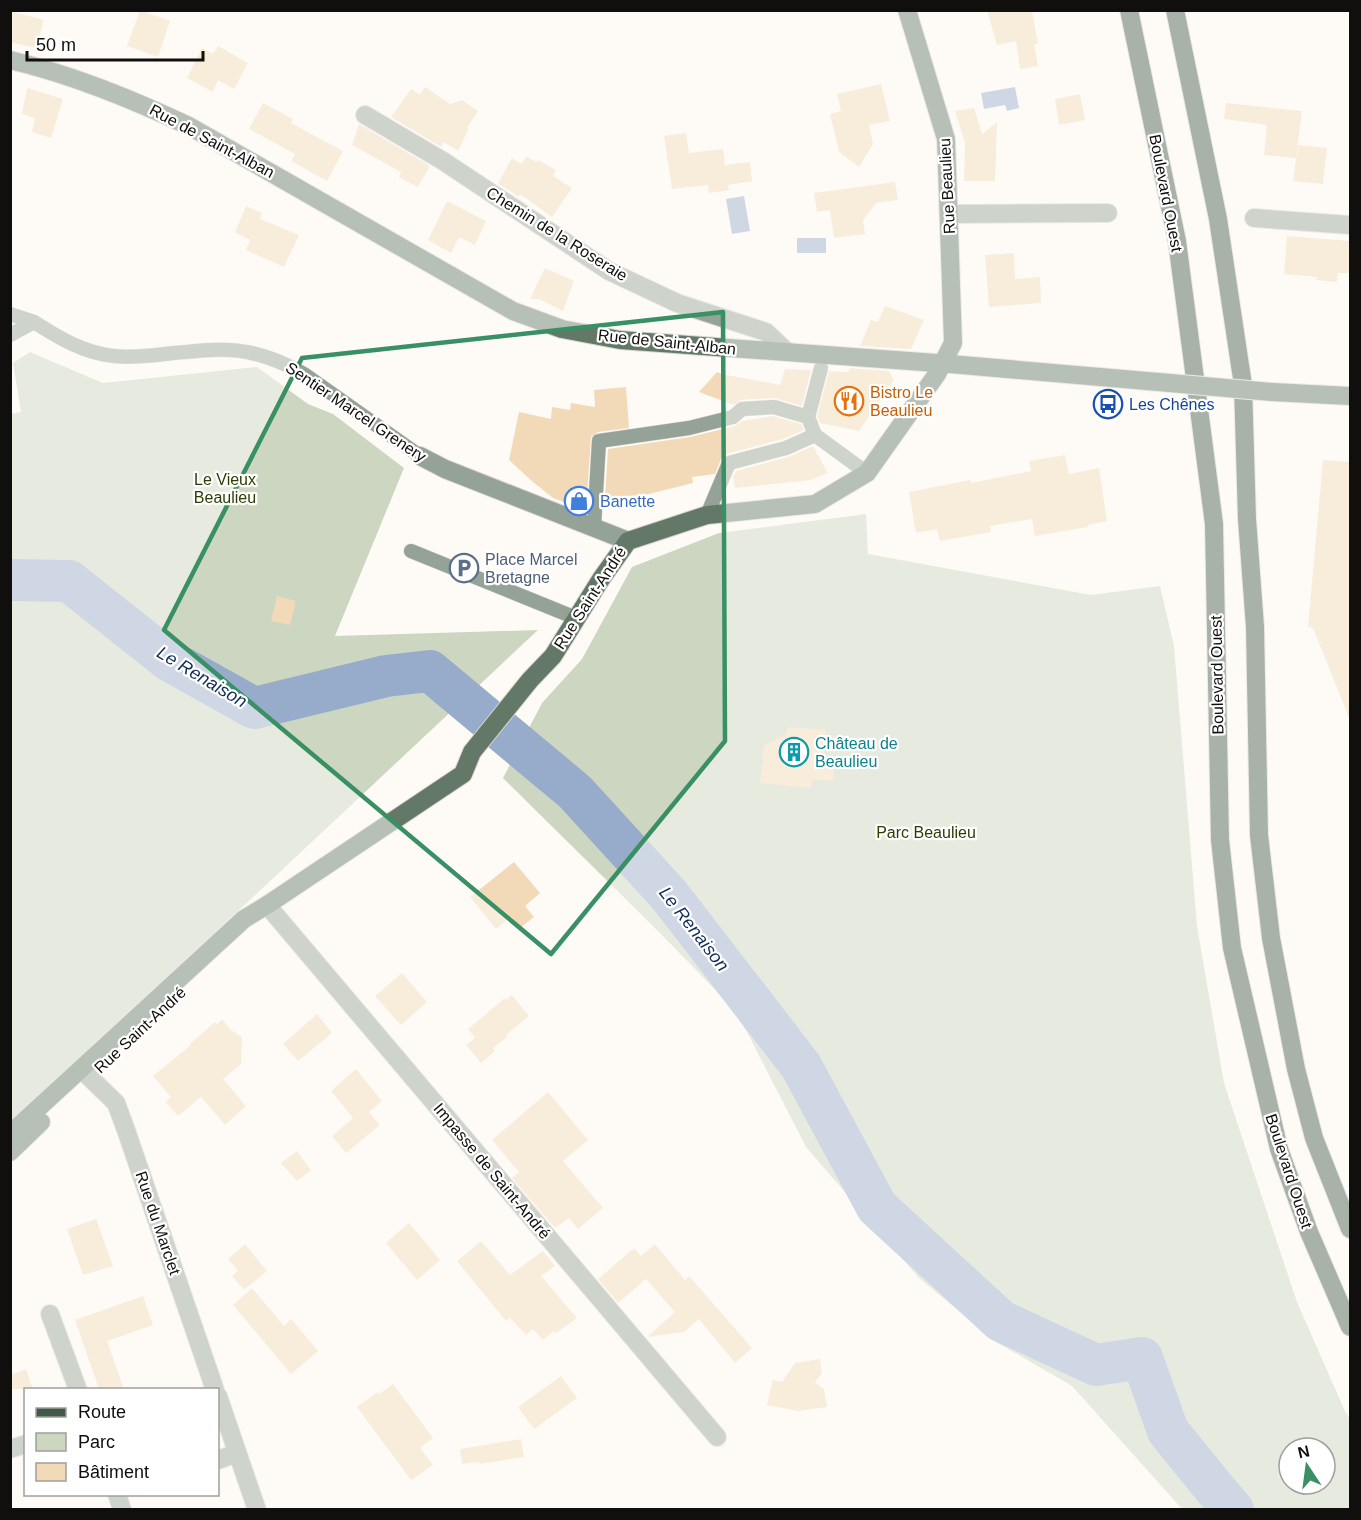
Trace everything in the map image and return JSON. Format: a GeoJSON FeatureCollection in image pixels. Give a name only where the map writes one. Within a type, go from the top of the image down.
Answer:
{"type":"FeatureCollection","features":[{"type":"Feature","properties":{"kind":"main road","name":"Boulevard Ouest"},"geometry":{"type":"LineString","coordinates":[[1129,10],[1177,241],[1214,525],[1220,840],[1232,948],[1279,1149],[1309,1232],[1350,1327]]}},
{"type":"Feature","properties":{"kind":"main road","name":"Boulevard Ouest"},"geometry":{"type":"LineString","coordinates":[[1175,10],[1218,219],[1243,385],[1247,519],[1255,627],[1259,835],[1271,938],[1296,1069],[1314,1138],[1350,1229]]}},
{"type":"Feature","properties":{"kind":"street","name":"Rue Beaulieu"},"geometry":{"type":"LineString","coordinates":[[907,10],[946,139],[953,343],[941,364]]}},
{"type":"Feature","properties":{"kind":"street","name":"Rue de Saint-Alban"},"geometry":{"type":"LineString","coordinates":[[10,60],[47,69],[133,100],[189,126],[513,311],[562,329],[620,340],[1272,392],[1350,396]]}},
{"type":"Feature","properties":{"kind":"street","name":"Chemin de la Roseraie"},"geometry":{"type":"LineString","coordinates":[[365,116],[443,161],[609,271],[677,303],[766,332],[787,352]]}},
{"type":"Feature","properties":{"kind":"street"},"geometry":{"type":"LineString","coordinates":[[949,214],[1108,213]]}},
{"type":"Feature","properties":{"kind":"street"},"geometry":{"type":"LineString","coordinates":[[1254,218],[1350,225]]}},
{"type":"Feature","properties":{"kind":"street","name":"Rue Saint-André"},"geometry":{"type":"LineString","coordinates":[[10,1134],[138,1030],[248,930],[267,905],[463,774],[472,752],[530,680],[553,656],[601,579],[628,541],[707,515],[815,504],[867,473],[931,382],[941,364]]}},
{"type":"Feature","properties":{"kind":"street","name":"Sentier Marcel Grenery"},"geometry":{"type":"LineString","coordinates":[[420,456],[628,541]]}},
{"type":"Feature","properties":{"kind":"street","name":"Impasse de Saint-André"},"geometry":{"type":"LineString","coordinates":[[267,905],[717,1437]]}},
{"type":"Feature","properties":{"kind":"street","name":"Rue Saint-André"},"geometry":{"type":"LineString","coordinates":[[10,1152],[57,1107],[85,1074]]}},
{"type":"Feature","properties":{"kind":"street","name":"Rue du Marclet"},"geometry":{"type":"LineString","coordinates":[[85,1074],[116,1103],[215,1388]]}},
{"type":"Feature","properties":{"kind":"street"},"geometry":{"type":"LineString","coordinates":[[50,1314],[78,1388]]}},
{"type":"Feature","properties":{"kind":"street"},"geometry":{"type":"LineString","coordinates":[[219,1399],[257,1509]]}},
{"type":"Feature","properties":{"kind":"street"},"geometry":{"type":"LineString","coordinates":[[219,1460],[237,1453]]}},
{"type":"Feature","properties":{"kind":"lane","name":"Sentier Marcel Grenery"},"geometry":{"type":"LineString","coordinates":[[10,314],[34,322],[78,347],[112,356],[130,357],[214,349],[251,352],[270,357],[304,374],[420,456]]}},
{"type":"Feature","properties":{"kind":"lane"},"geometry":{"type":"LineString","coordinates":[[10,335],[34,322]]}},
{"type":"Feature","properties":{"kind":"lane"},"geometry":{"type":"LineString","coordinates":[[821,368],[808,417],[815,435],[867,473]]}},
{"type":"Feature","properties":{"kind":"lane"},"geometry":{"type":"LineString","coordinates":[[594,527],[599,441],[689,428],[733,417],[742,409],[774,407],[808,417]]}},
{"type":"Feature","properties":{"kind":"lane"},"geometry":{"type":"LineString","coordinates":[[707,515],[729,463],[786,448],[815,435]]}},
{"type":"Feature","properties":{"kind":"lane"},"geometry":{"type":"LineString","coordinates":[[411,551],[576,618]]}},
{"type":"Feature","properties":{"kind":"highlighted area"},"geometry":{"type":"Polygon","coordinates":[[[723,312],[725,741],[551,954],[164,630],[302,358],[723,312]]]}},
{"type":"Feature","properties":{"kind":"green space","name":"Le Vieux Beaulieu"},"geometry":{"type":"Polygon","coordinates":[[[30,352],[103,383],[257,367],[308,404],[333,414],[404,468],[335,636],[538,630],[11,1124],[10,414],[21,412],[13,363],[30,352]]]}},
{"type":"Feature","properties":{"kind":"green space","name":"Parc Beaulieu"},"geometry":{"type":"Polygon","coordinates":[[[866,514],[868,554],[1091,595],[1160,586],[1174,646],[1197,926],[1224,1083],[1297,1302],[1350,1420],[1350,1509],[1182,1509],[1072,1386],[996,1342],[919,1278],[806,1147],[748,1034],[731,1006],[503,778],[542,703],[582,659],[632,567],[719,533],[866,514]]]}},
{"type":"Feature","properties":{"kind":"water"},"geometry":{"type":"Polygon","coordinates":[[[1015,87],[1019,108],[1007,111],[1005,105],[984,109],[981,93],[1015,87]]]}},
{"type":"Feature","properties":{"kind":"water"},"geometry":{"type":"Polygon","coordinates":[[[744,196],[750,231],[732,234],[726,199],[744,196]]]}},
{"type":"Feature","properties":{"kind":"water"},"geometry":{"type":"Polygon","coordinates":[[[797,238],[826,238],[826,253],[797,253],[797,238]]]}},
{"type":"Feature","properties":{"kind":"building"},"geometry":{"type":"Polygon","coordinates":[[[140,10],[170,21],[158,57],[127,46],[140,10]]]}},
{"type":"Feature","properties":{"kind":"building"},"geometry":{"type":"Polygon","coordinates":[[[987,10],[1032,10],[1038,44],[1034,44],[1038,66],[1020,69],[1016,41],[997,45],[987,10]]]}},
{"type":"Feature","properties":{"kind":"building"},"geometry":{"type":"Polygon","coordinates":[[[10,11],[44,20],[36,48],[10,42],[10,11]]]}},
{"type":"Feature","properties":{"kind":"building"},"geometry":{"type":"Polygon","coordinates":[[[218,46],[248,63],[234,89],[218,80],[213,92],[187,78],[202,48],[213,54],[218,46]]]}},
{"type":"Feature","properties":{"kind":"building"},"geometry":{"type":"Polygon","coordinates":[[[881,84],[890,121],[869,125],[873,144],[859,167],[839,152],[830,114],[841,111],[837,94],[881,84]]]}},
{"type":"Feature","properties":{"kind":"building"},"geometry":{"type":"Polygon","coordinates":[[[425,87],[450,104],[462,100],[478,111],[467,128],[458,151],[444,142],[441,147],[391,117],[411,89],[420,95],[425,87]]]}},
{"type":"Feature","properties":{"kind":"building"},"geometry":{"type":"Polygon","coordinates":[[[27,88],[63,99],[51,138],[32,132],[35,118],[22,114],[27,88]]]}},
{"type":"Feature","properties":{"kind":"building"},"geometry":{"type":"Polygon","coordinates":[[[1080,94],[1085,120],[1059,125],[1055,99],[1080,94]]]}},
{"type":"Feature","properties":{"kind":"building"},"geometry":{"type":"Polygon","coordinates":[[[263,103],[293,119],[291,123],[343,151],[327,181],[291,161],[295,154],[249,129],[263,103]]]}},
{"type":"Feature","properties":{"kind":"building"},"geometry":{"type":"Polygon","coordinates":[[[1226,103],[1302,111],[1296,158],[1264,155],[1267,125],[1224,119],[1226,103]]]}},
{"type":"Feature","properties":{"kind":"building"},"geometry":{"type":"Polygon","coordinates":[[[974,108],[982,134],[997,122],[995,181],[964,181],[965,143],[955,111],[974,108]]]}},
{"type":"Feature","properties":{"kind":"building"},"geometry":{"type":"Polygon","coordinates":[[[359,124],[430,166],[418,187],[399,177],[401,172],[352,145],[359,124]]]}},
{"type":"Feature","properties":{"kind":"building"},"geometry":{"type":"Polygon","coordinates":[[[686,133],[689,153],[723,149],[725,165],[750,162],[752,181],[728,185],[729,190],[709,193],[708,185],[672,189],[664,136],[686,133]]]}},
{"type":"Feature","properties":{"kind":"building"},"geometry":{"type":"Polygon","coordinates":[[[1298,145],[1327,148],[1323,184],[1293,181],[1298,145]]]}},
{"type":"Feature","properties":{"kind":"building"},"geometry":{"type":"Polygon","coordinates":[[[526,156],[556,170],[553,176],[572,188],[552,217],[520,194],[519,197],[498,183],[512,158],[522,164],[526,156]]]}},
{"type":"Feature","properties":{"kind":"building"},"geometry":{"type":"Polygon","coordinates":[[[895,182],[898,200],[876,203],[863,220],[865,234],[834,238],[830,210],[817,212],[814,193],[895,182]]]}},
{"type":"Feature","properties":{"kind":"building"},"geometry":{"type":"Polygon","coordinates":[[[447,201],[486,221],[475,245],[459,237],[451,253],[428,240],[447,201]]]}},
{"type":"Feature","properties":{"kind":"building"},"geometry":{"type":"Polygon","coordinates":[[[246,206],[262,213],[260,219],[299,235],[284,267],[246,250],[250,240],[235,232],[246,206]]]}},
{"type":"Feature","properties":{"kind":"building"},"geometry":{"type":"Polygon","coordinates":[[[1287,236],[1350,241],[1350,273],[1338,273],[1337,282],[1316,280],[1317,277],[1284,274],[1287,236]]]}},
{"type":"Feature","properties":{"kind":"building"},"geometry":{"type":"Polygon","coordinates":[[[1014,253],[1015,279],[1040,277],[1041,303],[989,307],[985,255],[1014,253]]]}},
{"type":"Feature","properties":{"kind":"building"},"geometry":{"type":"Polygon","coordinates":[[[545,268],[574,281],[563,311],[539,299],[530,299],[545,268]]]}},
{"type":"Feature","properties":{"kind":"building"},"geometry":{"type":"Polygon","coordinates":[[[885,306],[924,320],[911,349],[860,346],[871,320],[878,322],[885,306]]]}},
{"type":"Feature","properties":{"kind":"building","name":"Bistro Le Beaulieu"},"geometry":{"type":"Polygon","coordinates":[[[850,368],[889,371],[894,380],[859,431],[820,423],[817,416],[829,371],[848,372],[850,368]]]}},
{"type":"Feature","properties":{"kind":"building"},"geometry":{"type":"Polygon","coordinates":[[[785,369],[811,370],[802,406],[774,398],[741,400],[734,405],[699,392],[717,372],[780,385],[785,369]]]}},
{"type":"Feature","properties":{"kind":"building"},"geometry":{"type":"Polygon","coordinates":[[[626,387],[629,428],[598,432],[591,437],[586,510],[553,498],[509,460],[519,412],[551,419],[552,407],[570,410],[571,403],[595,407],[594,390],[626,387]]]}},
{"type":"Feature","properties":{"kind":"building"},"geometry":{"type":"Polygon","coordinates":[[[773,416],[801,424],[804,430],[783,439],[726,454],[721,459],[715,474],[692,477],[693,483],[645,495],[605,497],[608,449],[690,437],[735,426],[742,421],[773,416]]]}},
{"type":"Feature","properties":{"kind":"building"},"geometry":{"type":"Polygon","coordinates":[[[813,446],[828,473],[811,480],[735,488],[733,477],[736,471],[788,457],[813,446]]]}},
{"type":"Feature","properties":{"kind":"building"},"geometry":{"type":"Polygon","coordinates":[[[1065,455],[1069,474],[1099,468],[1107,521],[1088,525],[1088,527],[1035,536],[1032,519],[990,526],[991,532],[940,541],[937,529],[916,533],[909,492],[1031,471],[1029,461],[1065,455]]]}},
{"type":"Feature","properties":{"kind":"building"},"geometry":{"type":"Polygon","coordinates":[[[1323,460],[1350,462],[1350,720],[1313,628],[1308,627],[1323,460]]]}},
{"type":"Feature","properties":{"kind":"building"},"geometry":{"type":"Polygon","coordinates":[[[277,596],[296,601],[290,625],[271,621],[277,596]]]}},
{"type":"Feature","properties":{"kind":"building","name":"Château de Beaulieu"},"geometry":{"type":"Polygon","coordinates":[[[787,727],[826,730],[823,759],[835,761],[833,781],[812,779],[811,788],[760,783],[764,745],[786,735],[787,727]]]}},
{"type":"Feature","properties":{"kind":"building"},"geometry":{"type":"Polygon","coordinates":[[[514,862],[540,893],[525,906],[534,917],[520,928],[511,917],[496,929],[470,897],[514,862]]]}},
{"type":"Feature","properties":{"kind":"building"},"geometry":{"type":"Polygon","coordinates":[[[402,973],[427,1002],[401,1025],[375,996],[402,973]]]}},
{"type":"Feature","properties":{"kind":"building"},"geometry":{"type":"Polygon","coordinates":[[[512,995],[529,1016],[506,1035],[507,1037],[493,1048],[495,1051],[481,1063],[466,1045],[475,1038],[468,1029],[505,998],[506,1000],[512,995]]]}},
{"type":"Feature","properties":{"kind":"building"},"geometry":{"type":"Polygon","coordinates":[[[317,1014],[332,1033],[298,1061],[283,1044],[317,1014]]]}},
{"type":"Feature","properties":{"kind":"building"},"geometry":{"type":"Polygon","coordinates":[[[222,1019],[231,1030],[242,1037],[241,1064],[223,1079],[246,1106],[225,1125],[201,1097],[178,1116],[166,1102],[171,1097],[153,1076],[215,1022],[217,1024],[222,1019]]]}},
{"type":"Feature","properties":{"kind":"building"},"geometry":{"type":"Polygon","coordinates":[[[356,1069],[382,1101],[369,1112],[380,1125],[346,1153],[332,1136],[353,1118],[331,1091],[356,1069]]]}},
{"type":"Feature","properties":{"kind":"building"},"geometry":{"type":"Polygon","coordinates":[[[548,1092],[588,1140],[563,1161],[603,1208],[578,1229],[569,1218],[555,1228],[512,1178],[519,1172],[492,1140],[548,1092]]]}},
{"type":"Feature","properties":{"kind":"building"},"geometry":{"type":"Polygon","coordinates":[[[297,1151],[311,1170],[297,1181],[281,1163],[297,1151]]]}},
{"type":"Feature","properties":{"kind":"building"},"geometry":{"type":"Polygon","coordinates":[[[96,1219],[113,1266],[83,1275],[67,1229],[96,1219]]]}},
{"type":"Feature","properties":{"kind":"building"},"geometry":{"type":"Polygon","coordinates":[[[409,1223],[440,1260],[417,1280],[386,1243],[409,1223]]]}},
{"type":"Feature","properties":{"kind":"building"},"geometry":{"type":"Polygon","coordinates":[[[481,1241],[510,1275],[543,1251],[555,1266],[541,1276],[577,1318],[543,1340],[533,1329],[526,1335],[510,1318],[506,1321],[457,1261],[481,1241]]]}},
{"type":"Feature","properties":{"kind":"building"},"geometry":{"type":"Polygon","coordinates":[[[245,1244],[267,1271],[244,1290],[232,1276],[238,1271],[228,1259],[245,1244]]]}},
{"type":"Feature","properties":{"kind":"building"},"geometry":{"type":"Polygon","coordinates":[[[655,1244],[685,1280],[689,1276],[752,1348],[735,1363],[699,1319],[684,1332],[647,1337],[675,1312],[646,1279],[618,1303],[598,1279],[634,1248],[641,1256],[655,1244]]]}},
{"type":"Feature","properties":{"kind":"building"},"geometry":{"type":"Polygon","coordinates":[[[252,1288],[284,1326],[291,1319],[318,1351],[291,1374],[233,1305],[252,1288]]]}},
{"type":"Feature","properties":{"kind":"building"},"geometry":{"type":"Polygon","coordinates":[[[143,1296],[153,1325],[107,1341],[124,1388],[99,1388],[75,1320],[143,1296]]]}},
{"type":"Feature","properties":{"kind":"building"},"geometry":{"type":"Polygon","coordinates":[[[820,1359],[822,1373],[815,1382],[824,1389],[827,1407],[798,1411],[767,1405],[773,1380],[782,1382],[795,1363],[820,1359]]]}},
{"type":"Feature","properties":{"kind":"building"},"geometry":{"type":"Polygon","coordinates":[[[26,1369],[33,1388],[10,1389],[10,1375],[26,1369]]]}},
{"type":"Feature","properties":{"kind":"building"},"geometry":{"type":"Polygon","coordinates":[[[561,1376],[577,1398],[534,1429],[518,1407],[561,1376]]]}},
{"type":"Feature","properties":{"kind":"building"},"geometry":{"type":"Polygon","coordinates":[[[393,1384],[433,1438],[420,1448],[433,1465],[411,1480],[357,1407],[393,1384]]]}},
{"type":"Feature","properties":{"kind":"building"},"geometry":{"type":"Polygon","coordinates":[[[521,1439],[524,1457],[480,1464],[479,1462],[462,1464],[460,1449],[521,1439]]]}},
{"type":"Feature","properties":{"kind":"waterway","name":"Le Renaison"},"geometry":{"type":"LineString","coordinates":[[10,580],[69,581],[170,661],[254,708],[386,676],[430,671],[575,792],[669,895],[801,1066],[877,1207],[1001,1321],[1096,1365],[1142,1358],[1168,1431],[1233,1510]]}},
{"type":"Feature","properties":{"kind":"place","name":"Bistro Le Beaulieu"},"geometry":{"type":"Point","coordinates":[849,401]}},
{"type":"Feature","properties":{"kind":"place","name":"Les Chênes"},"geometry":{"type":"Point","coordinates":[1108,404]}},
{"type":"Feature","properties":{"kind":"place","name":"Banette"},"geometry":{"type":"Point","coordinates":[579,501]}},
{"type":"Feature","properties":{"kind":"place","name":"Place Marcel Bretagne"},"geometry":{"type":"Point","coordinates":[464,568]}},
{"type":"Feature","properties":{"kind":"place","name":"Château de Beaulieu"},"geometry":{"type":"Point","coordinates":[794,752]}}]}
